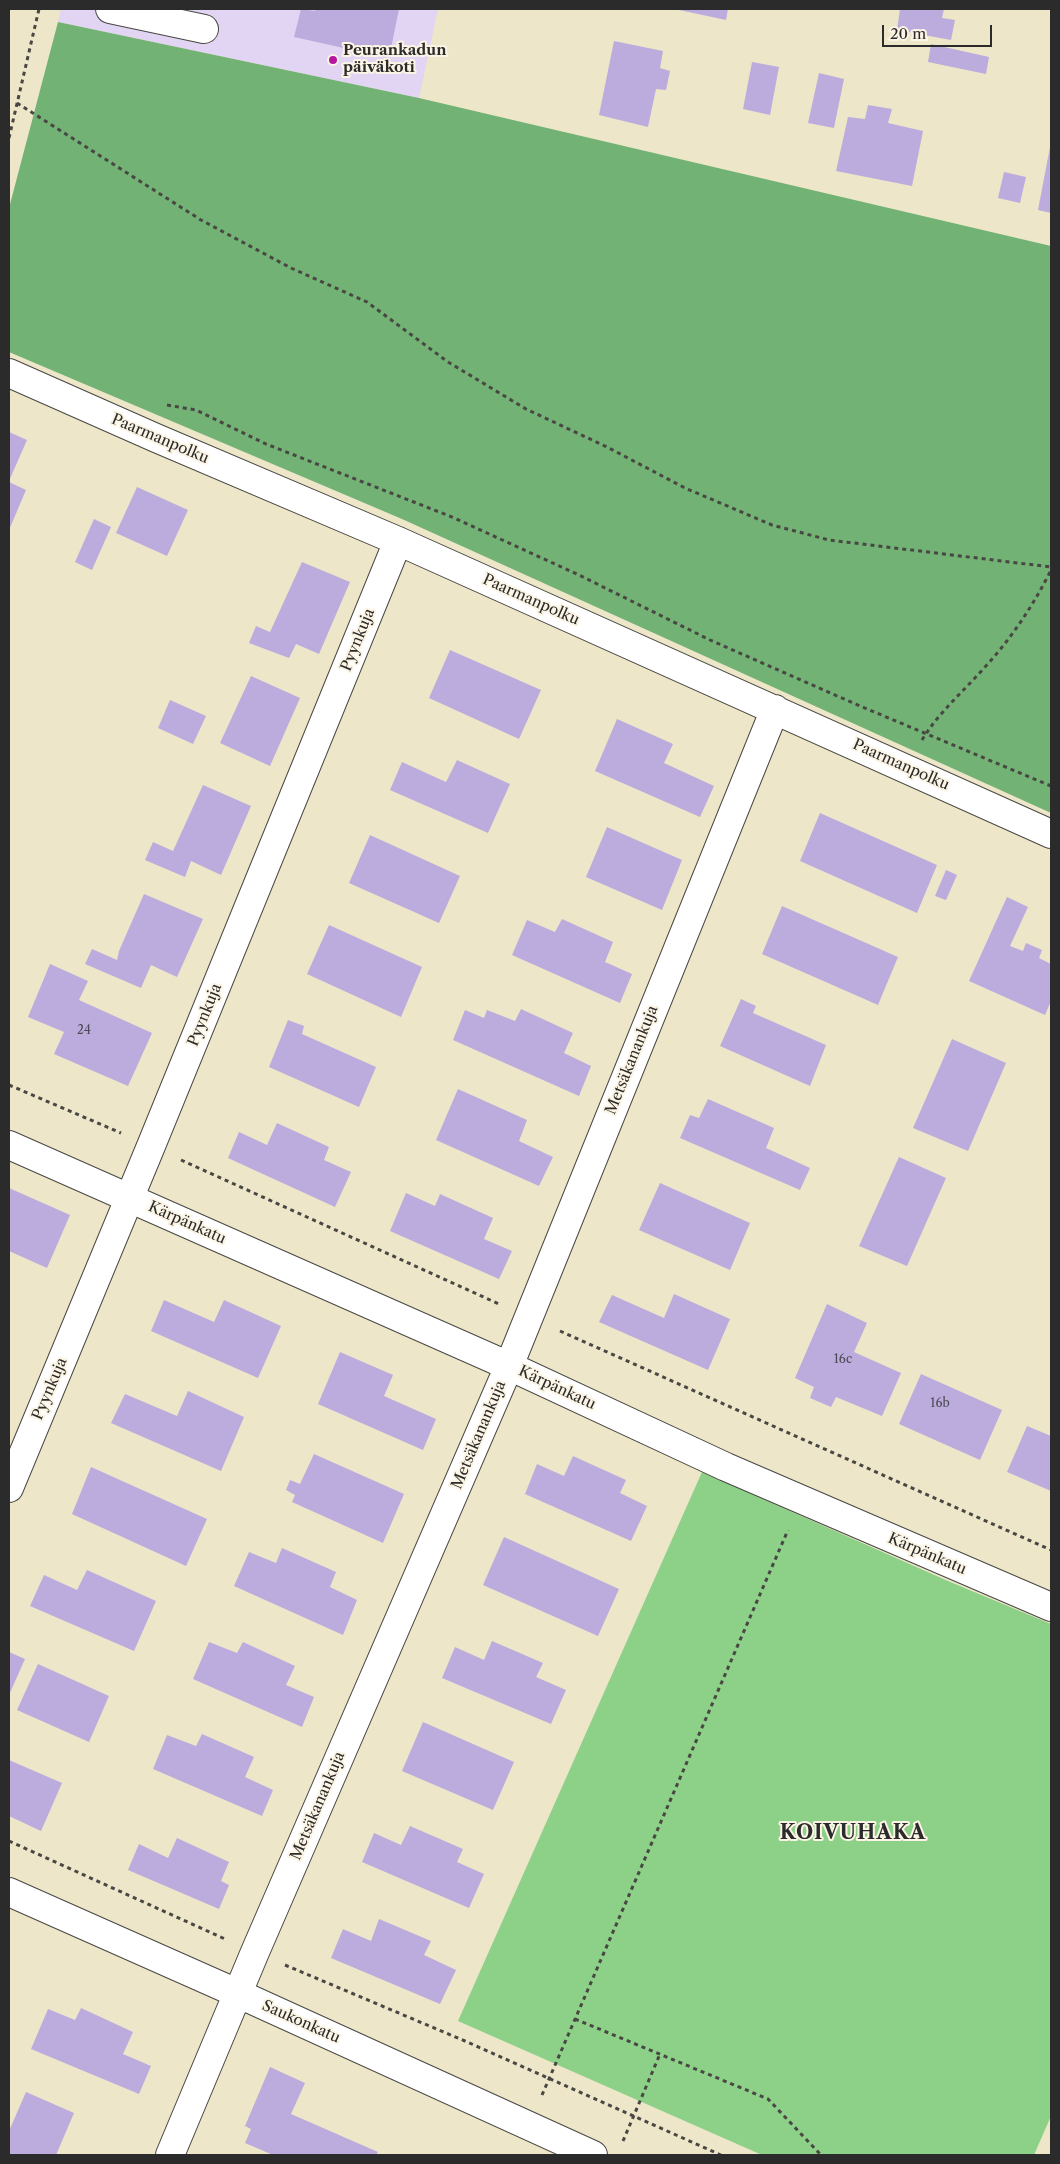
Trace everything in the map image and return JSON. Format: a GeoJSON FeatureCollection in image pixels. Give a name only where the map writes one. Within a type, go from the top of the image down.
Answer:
{"type":"FeatureCollection","features":[{"type":"Feature","properties":{"kind":"street"},"geometry":{"type":"LineString","coordinates":[[110,9],[204,29]]}},
{"type":"Feature","properties":{"kind":"street","name":"Paarmanpolku"},"geometry":{"type":"LineString","coordinates":[[9,372],[776,708],[1051,834]]}},
{"type":"Feature","properties":{"kind":"street","name":"Pyynkuja"},"geometry":{"type":"LineString","coordinates":[[9,1488],[130,1198],[398,541]]}},
{"type":"Feature","properties":{"kind":"street","name":"Metsäkanankuja"},"geometry":{"type":"LineString","coordinates":[[170,2155],[255,1952],[509,1366],[776,708]]}},
{"type":"Feature","properties":{"kind":"street","name":"Kärpänkatu"},"geometry":{"type":"LineString","coordinates":[[9,1144],[509,1366],[802,1500],[1051,1607]]}},
{"type":"Feature","properties":{"kind":"street","name":"Saukonkatu"},"geometry":{"type":"LineString","coordinates":[[9,1892],[593,2155]]}},
{"type":"Feature","properties":{"kind":"path"},"geometry":{"type":"LineString","coordinates":[[9,138],[39,9]]}},
{"type":"Feature","properties":{"kind":"path"},"geometry":{"type":"LineString","coordinates":[[17,104],[201,220],[291,268],[367,302],[448,362],[526,409],[607,447],[685,488],[772,525],[829,540],[1051,569],[1036,600],[1001,650],[943,711],[905,767]]}},
{"type":"Feature","properties":{"kind":"path"},"geometry":{"type":"LineString","coordinates":[[159,403],[196,410],[266,444],[452,517],[579,575],[710,640],[1051,786]]}},
{"type":"Feature","properties":{"kind":"path"},"geometry":{"type":"LineString","coordinates":[[528,2126],[802,1500]]}},
{"type":"Feature","properties":{"kind":"path"},"geometry":{"type":"LineString","coordinates":[[9,1841],[255,1952],[549,2078],[721,2155]]}},
{"type":"Feature","properties":{"kind":"path"},"geometry":{"type":"LineString","coordinates":[[575,2019],[768,2099],[821,2155]]}},
{"type":"Feature","properties":{"kind":"path"},"geometry":{"type":"LineString","coordinates":[[620,2148],[660,2054]]}},
{"type":"Feature","properties":{"kind":"shaded area","name":"Peurankadun päiväkoti"},"geometry":{"type":"Polygon","coordinates":[[[61,9],[438,9],[419,98],[58,22],[61,9]]]}},
{"type":"Feature","properties":{"kind":"green space"},"geometry":{"type":"Polygon","coordinates":[[[58,22],[419,98],[1051,246],[1051,813],[402,519],[9,352],[9,208],[58,22]]]}},
{"type":"Feature","properties":{"kind":"green space"},"geometry":{"type":"Polygon","coordinates":[[[702,1472],[948,1581],[1051,1624],[1051,2116],[1034,2155],[762,2155],[458,2021],[702,1472]]]}},
{"type":"Feature","properties":{"kind":"building"},"geometry":{"type":"Polygon","coordinates":[[[301,9],[315,11],[315,9],[399,9],[389,58],[294,37],[301,9]]]}},
{"type":"Feature","properties":{"kind":"building"},"geometry":{"type":"Polygon","coordinates":[[[679,9],[728,9],[726,20],[679,9]]]}},
{"type":"Feature","properties":{"kind":"building"},"geometry":{"type":"Polygon","coordinates":[[[900,9],[944,9],[942,18],[955,20],[951,40],[897,30],[900,9]]]}},
{"type":"Feature","properties":{"kind":"building"},"geometry":{"type":"Polygon","coordinates":[[[614,41],[663,51],[660,68],[670,71],[666,90],[656,89],[648,127],[599,115],[614,41]]]}},
{"type":"Feature","properties":{"kind":"building"},"geometry":{"type":"Polygon","coordinates":[[[931,44],[989,57],[986,74],[928,62],[931,44]]]}},
{"type":"Feature","properties":{"kind":"building"},"geometry":{"type":"Polygon","coordinates":[[[752,62],[779,67],[770,115],[743,109],[752,62]]]}},
{"type":"Feature","properties":{"kind":"building"},"geometry":{"type":"Polygon","coordinates":[[[819,73],[844,79],[834,128],[808,123],[819,73]]]}},
{"type":"Feature","properties":{"kind":"building"},"geometry":{"type":"Polygon","coordinates":[[[868,105],[892,109],[888,123],[923,131],[912,186],[836,171],[848,117],[865,119],[868,105]]]}},
{"type":"Feature","properties":{"kind":"building"},"geometry":{"type":"Polygon","coordinates":[[[1051,147],[1051,213],[1038,210],[1051,147]]]}},
{"type":"Feature","properties":{"kind":"building"},"geometry":{"type":"Polygon","coordinates":[[[1004,172],[1026,177],[1020,203],[998,198],[1004,172]]]}},
{"type":"Feature","properties":{"kind":"building"},"geometry":{"type":"Polygon","coordinates":[[[9,432],[27,440],[9,481],[9,432]]]}},
{"type":"Feature","properties":{"kind":"building"},"geometry":{"type":"Polygon","coordinates":[[[9,482],[26,490],[9,530],[9,482]]]}},
{"type":"Feature","properties":{"kind":"building"},"geometry":{"type":"Polygon","coordinates":[[[137,487],[188,510],[167,556],[116,533],[137,487]]]}},
{"type":"Feature","properties":{"kind":"building"},"geometry":{"type":"Polygon","coordinates":[[[94,519],[111,527],[92,570],[75,562],[94,519]]]}},
{"type":"Feature","properties":{"kind":"building"},"geometry":{"type":"Polygon","coordinates":[[[302,562],[350,582],[319,654],[296,644],[289,658],[249,643],[256,626],[270,632],[302,562]]]}},
{"type":"Feature","properties":{"kind":"building"},"geometry":{"type":"Polygon","coordinates":[[[450,650],[541,690],[519,739],[429,698],[450,650]]]}},
{"type":"Feature","properties":{"kind":"building"},"geometry":{"type":"Polygon","coordinates":[[[251,676],[300,698],[270,766],[220,743],[251,676]]]}},
{"type":"Feature","properties":{"kind":"building"},"geometry":{"type":"Polygon","coordinates":[[[170,700],[206,716],[193,744],[158,728],[170,700]]]}},
{"type":"Feature","properties":{"kind":"building"},"geometry":{"type":"Polygon","coordinates":[[[617,719],[673,744],[664,763],[714,786],[700,817],[595,771],[617,719]]]}},
{"type":"Feature","properties":{"kind":"building"},"geometry":{"type":"Polygon","coordinates":[[[457,760],[510,784],[488,833],[390,790],[402,762],[446,782],[457,760]]]}},
{"type":"Feature","properties":{"kind":"building"},"geometry":{"type":"Polygon","coordinates":[[[203,785],[251,806],[221,875],[191,861],[185,877],[145,860],[153,842],[173,851],[203,785]]]}},
{"type":"Feature","properties":{"kind":"building"},"geometry":{"type":"Polygon","coordinates":[[[820,813],[937,865],[917,913],[800,861],[820,813]]]}},
{"type":"Feature","properties":{"kind":"building"},"geometry":{"type":"Polygon","coordinates":[[[607,827],[682,860],[662,910],[586,877],[607,827]]]}},
{"type":"Feature","properties":{"kind":"building"},"geometry":{"type":"Polygon","coordinates":[[[370,835],[460,876],[439,923],[349,883],[370,835]]]}},
{"type":"Feature","properties":{"kind":"building"},"geometry":{"type":"Polygon","coordinates":[[[946,870],[957,875],[946,900],[935,896],[946,870]]]}},
{"type":"Feature","properties":{"kind":"building"},"geometry":{"type":"Polygon","coordinates":[[[144,894],[203,919],[177,977],[151,965],[141,988],[85,964],[92,949],[117,960],[119,951],[144,894]]]}},
{"type":"Feature","properties":{"kind":"building"},"geometry":{"type":"Polygon","coordinates":[[[1007,897],[1028,907],[1010,946],[1023,951],[1026,943],[1042,950],[1039,958],[1051,964],[1051,1001],[1045,1015],[969,981],[1007,897]]]}},
{"type":"Feature","properties":{"kind":"building"},"geometry":{"type":"Polygon","coordinates":[[[782,906],[898,957],[878,1005],[762,954],[782,906]]]}},
{"type":"Feature","properties":{"kind":"building"},"geometry":{"type":"Polygon","coordinates":[[[562,919],[613,942],[605,962],[632,974],[620,1003],[512,955],[527,920],[555,932],[562,919]]]}},
{"type":"Feature","properties":{"kind":"building"},"geometry":{"type":"Polygon","coordinates":[[[329,925],[422,967],[401,1017],[307,974],[329,925]]]}},
{"type":"Feature","properties":{"kind":"building"},"geometry":{"type":"Polygon","coordinates":[[[50,964],[88,981],[79,1000],[152,1033],[128,1086],[54,1054],[64,1032],[28,1017],[50,964]]]}},
{"type":"Feature","properties":{"kind":"building"},"geometry":{"type":"Polygon","coordinates":[[[741,999],[756,1006],[753,1013],[826,1045],[810,1086],[720,1046],[741,999]]]}},
{"type":"Feature","properties":{"kind":"building"},"geometry":{"type":"Polygon","coordinates":[[[521,1009],[573,1033],[564,1053],[591,1066],[579,1096],[453,1040],[465,1010],[484,1018],[487,1010],[515,1021],[521,1009]]]}},
{"type":"Feature","properties":{"kind":"building"},"geometry":{"type":"Polygon","coordinates":[[[288,1020],[304,1026],[302,1034],[376,1067],[359,1107],[269,1067],[288,1020]]]}},
{"type":"Feature","properties":{"kind":"building"},"geometry":{"type":"Polygon","coordinates":[[[952,1039],[1006,1063],[968,1151],[913,1128],[952,1039]]]}},
{"type":"Feature","properties":{"kind":"building"},"geometry":{"type":"Polygon","coordinates":[[[458,1089],[527,1120],[519,1141],[553,1157],[539,1186],[436,1140],[458,1089]]]}},
{"type":"Feature","properties":{"kind":"building"},"geometry":{"type":"Polygon","coordinates":[[[708,1099],[774,1128],[766,1148],[810,1168],[800,1190],[680,1138],[690,1115],[699,1118],[708,1099]]]}},
{"type":"Feature","properties":{"kind":"building"},"geometry":{"type":"Polygon","coordinates":[[[277,1123],[329,1147],[324,1160],[351,1172],[335,1207],[228,1158],[239,1132],[267,1145],[277,1123]]]}},
{"type":"Feature","properties":{"kind":"building"},"geometry":{"type":"Polygon","coordinates":[[[899,1157],[946,1178],[907,1266],[859,1246],[899,1157]]]}},
{"type":"Feature","properties":{"kind":"building"},"geometry":{"type":"Polygon","coordinates":[[[660,1183],[750,1223],[730,1270],[639,1230],[660,1183]]]}},
{"type":"Feature","properties":{"kind":"building"},"geometry":{"type":"Polygon","coordinates":[[[9,1188],[70,1215],[47,1268],[9,1251],[9,1188]]]}},
{"type":"Feature","properties":{"kind":"building"},"geometry":{"type":"Polygon","coordinates":[[[406,1193],[435,1206],[440,1194],[493,1218],[484,1239],[512,1251],[499,1279],[390,1231],[406,1193]]]}},
{"type":"Feature","properties":{"kind":"building"},"geometry":{"type":"Polygon","coordinates":[[[674,1294],[730,1319],[708,1370],[599,1322],[612,1295],[664,1318],[674,1294]]]}},
{"type":"Feature","properties":{"kind":"building"},"geometry":{"type":"Polygon","coordinates":[[[164,1300],[214,1322],[224,1300],[281,1326],[258,1378],[151,1331],[164,1300]]]}},
{"type":"Feature","properties":{"kind":"building"},"geometry":{"type":"Polygon","coordinates":[[[827,1304],[867,1323],[854,1352],[901,1373],[882,1416],[836,1397],[831,1407],[810,1398],[814,1387],[795,1378],[827,1304]]]}},
{"type":"Feature","properties":{"kind":"building"},"geometry":{"type":"Polygon","coordinates":[[[340,1352],[393,1375],[384,1396],[436,1419],[423,1450],[318,1404],[340,1352]]]}},
{"type":"Feature","properties":{"kind":"building"},"geometry":{"type":"Polygon","coordinates":[[[921,1374],[1002,1410],[980,1460],[899,1424],[921,1374]]]}},
{"type":"Feature","properties":{"kind":"building"},"geometry":{"type":"Polygon","coordinates":[[[188,1391],[244,1417],[221,1471],[111,1423],[125,1394],[177,1416],[188,1391]]]}},
{"type":"Feature","properties":{"kind":"building"},"geometry":{"type":"Polygon","coordinates":[[[1027,1426],[1051,1436],[1051,1491],[1007,1472],[1027,1426]]]}},
{"type":"Feature","properties":{"kind":"building"},"geometry":{"type":"Polygon","coordinates":[[[314,1454],[404,1494],[383,1543],[292,1502],[295,1495],[286,1490],[290,1480],[300,1484],[314,1454]]]}},
{"type":"Feature","properties":{"kind":"building"},"geometry":{"type":"Polygon","coordinates":[[[573,1456],[626,1480],[620,1493],[647,1506],[631,1541],[525,1494],[537,1464],[564,1476],[573,1456]]]}},
{"type":"Feature","properties":{"kind":"building"},"geometry":{"type":"Polygon","coordinates":[[[91,1467],[207,1519],[186,1566],[72,1514],[91,1467]]]}},
{"type":"Feature","properties":{"kind":"building"},"geometry":{"type":"Polygon","coordinates":[[[504,1537],[619,1589],[598,1636],[483,1585],[504,1537]]]}},
{"type":"Feature","properties":{"kind":"building"},"geometry":{"type":"Polygon","coordinates":[[[282,1548],[336,1572],[330,1587],[357,1600],[343,1635],[234,1586],[249,1552],[276,1563],[282,1548]]]}},
{"type":"Feature","properties":{"kind":"building"},"geometry":{"type":"Polygon","coordinates":[[[87,1570],[156,1601],[134,1651],[30,1606],[44,1575],[77,1590],[87,1570]]]}},
{"type":"Feature","properties":{"kind":"building"},"geometry":{"type":"Polygon","coordinates":[[[492,1641],[543,1663],[536,1677],[566,1690],[551,1724],[442,1678],[455,1647],[484,1660],[492,1641]]]}},
{"type":"Feature","properties":{"kind":"building"},"geometry":{"type":"Polygon","coordinates":[[[209,1642],[237,1653],[243,1642],[295,1666],[286,1685],[314,1697],[302,1727],[193,1679],[209,1642]]]}},
{"type":"Feature","properties":{"kind":"building"},"geometry":{"type":"Polygon","coordinates":[[[9,1652],[25,1659],[9,1695],[9,1652]]]}},
{"type":"Feature","properties":{"kind":"building"},"geometry":{"type":"Polygon","coordinates":[[[38,1664],[109,1696],[89,1742],[17,1710],[38,1664]]]}},
{"type":"Feature","properties":{"kind":"building"},"geometry":{"type":"Polygon","coordinates":[[[423,1722],[514,1762],[493,1810],[402,1771],[423,1722]]]}},
{"type":"Feature","properties":{"kind":"building"},"geometry":{"type":"Polygon","coordinates":[[[202,1734],[254,1757],[245,1777],[273,1790],[262,1816],[153,1769],[167,1735],[196,1746],[202,1734]]]}},
{"type":"Feature","properties":{"kind":"building"},"geometry":{"type":"Polygon","coordinates":[[[9,1760],[62,1783],[41,1831],[9,1816],[9,1760]]]}},
{"type":"Feature","properties":{"kind":"building"},"geometry":{"type":"Polygon","coordinates":[[[410,1826],[463,1849],[457,1862],[484,1874],[469,1908],[362,1862],[374,1833],[401,1845],[410,1826]]]}},
{"type":"Feature","properties":{"kind":"building"},"geometry":{"type":"Polygon","coordinates":[[[177,1838],[229,1862],[221,1881],[229,1885],[219,1909],[128,1870],[139,1844],[168,1858],[177,1838]]]}},
{"type":"Feature","properties":{"kind":"building"},"geometry":{"type":"Polygon","coordinates":[[[379,1919],[431,1941],[424,1955],[456,1970],[440,2004],[331,1958],[343,1929],[371,1941],[379,1919]]]}},
{"type":"Feature","properties":{"kind":"building"},"geometry":{"type":"Polygon","coordinates":[[[81,2008],[133,2032],[123,2054],[151,2066],[139,2094],[31,2049],[48,2009],[75,2020],[81,2008]]]}},
{"type":"Feature","properties":{"kind":"building"},"geometry":{"type":"Polygon","coordinates":[[[270,2067],[305,2083],[291,2114],[378,2152],[376,2155],[273,2155],[245,2143],[251,2129],[245,2126],[270,2067]]]}},
{"type":"Feature","properties":{"kind":"building"},"geometry":{"type":"Polygon","coordinates":[[[26,2092],[74,2113],[56,2155],[9,2155],[9,2131],[26,2092]]]}},
{"type":"Feature","properties":{"kind":"place","name":"Peurankadun päiväkoti"},"geometry":{"type":"Point","coordinates":[333,60]}},
{"type":"Feature","properties":{"kind":"district","name":"KOIVUHAKA"},"geometry":{"type":"Point","coordinates":[853,1833]}}]}
